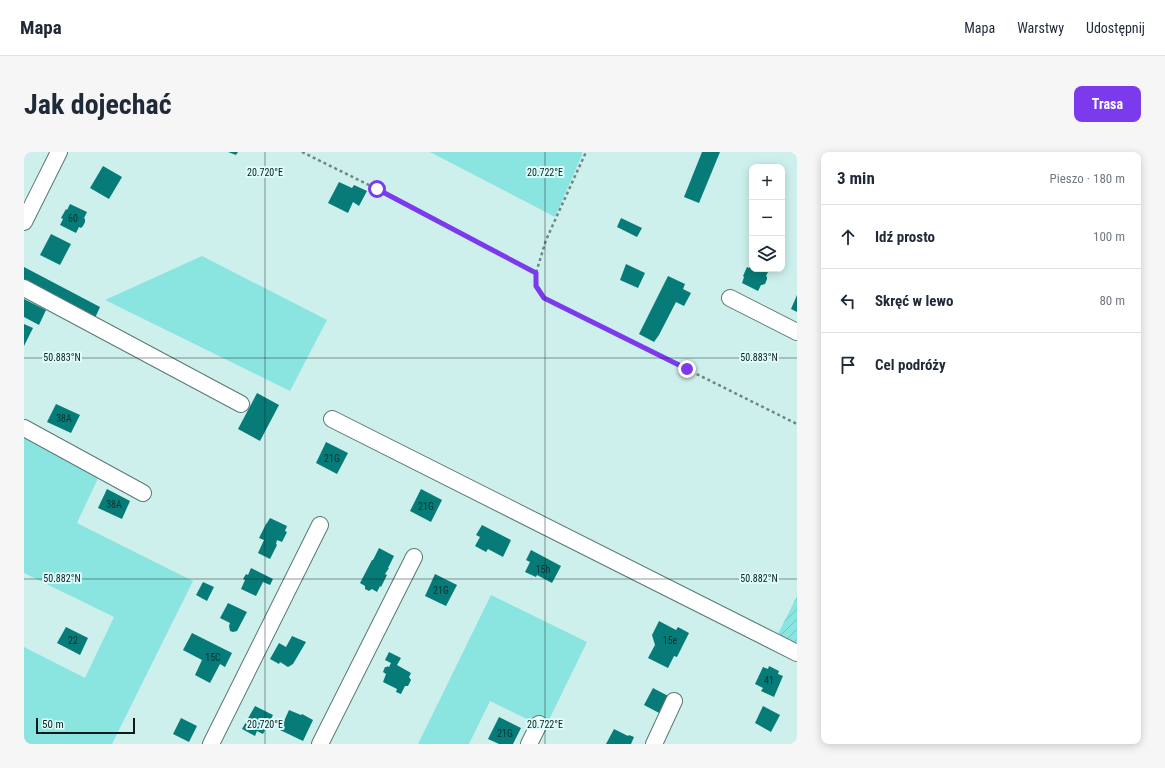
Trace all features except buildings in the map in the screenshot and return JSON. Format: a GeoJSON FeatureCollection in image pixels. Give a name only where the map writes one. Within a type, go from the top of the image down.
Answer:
{"type":"FeatureCollection","features":[{"type":"Feature","properties":{"kind":"street"},"geometry":{"type":"LineString","coordinates":[[24,222],[59,152]]}},
{"type":"Feature","properties":{"kind":"street"},"geometry":{"type":"LineString","coordinates":[[24,288],[241,404]]}},
{"type":"Feature","properties":{"kind":"street"},"geometry":{"type":"LineString","coordinates":[[730,298],[797,332]]}},
{"type":"Feature","properties":{"kind":"street"},"geometry":{"type":"LineString","coordinates":[[332,419],[797,653]]}},
{"type":"Feature","properties":{"kind":"street"},"geometry":{"type":"LineString","coordinates":[[24,428],[143,493]]}},
{"type":"Feature","properties":{"kind":"street"},"geometry":{"type":"LineString","coordinates":[[211,744],[320,525]]}},
{"type":"Feature","properties":{"kind":"street"},"geometry":{"type":"LineString","coordinates":[[320,744],[414,557]]}},
{"type":"Feature","properties":{"kind":"street"},"geometry":{"type":"LineString","coordinates":[[654,744],[674,702]]}},
{"type":"Feature","properties":{"kind":"street"},"geometry":{"type":"LineString","coordinates":[[529,744],[539,724]]}},
{"type":"Feature","properties":{"kind":"path"},"geometry":{"type":"LineString","coordinates":[[302,152],[377,189],[536,273]]}},
{"type":"Feature","properties":{"kind":"path"},"geometry":{"type":"LineString","coordinates":[[586,152],[546,240],[536,273],[536,286],[544,298],[797,424]]}},
{"type":"Feature","properties":{"kind":"shaded area"},"geometry":{"type":"Polygon","coordinates":[[[430,152],[582,152],[582,155],[555,217],[430,152]]]}},
{"type":"Feature","properties":{"kind":"shaded area"},"geometry":{"type":"Polygon","coordinates":[[[202,256],[327,320],[290,391],[105,300],[202,256]]]}},
{"type":"Feature","properties":{"kind":"shaded area"},"geometry":{"type":"Polygon","coordinates":[[[24,432],[100,474],[77,523],[193,581],[112,744],[24,744],[24,647],[85,678],[114,617],[24,573],[24,432]]]}},
{"type":"Feature","properties":{"kind":"shaded area"},"geometry":{"type":"Polygon","coordinates":[[[491,595],[587,642],[545,728],[490,701],[469,744],[418,744],[491,595]]]}},
{"type":"Feature","properties":{"kind":"shaded area"},"geometry":{"type":"Polygon","coordinates":[[[797,596],[797,646],[777,636],[797,596]]]}},
{"type":"Feature","properties":{"kind":"route"},"geometry":{"type":"LineString","coordinates":[[377,189],[536,273],[536,286],[544,298],[687,369]]}}]}
